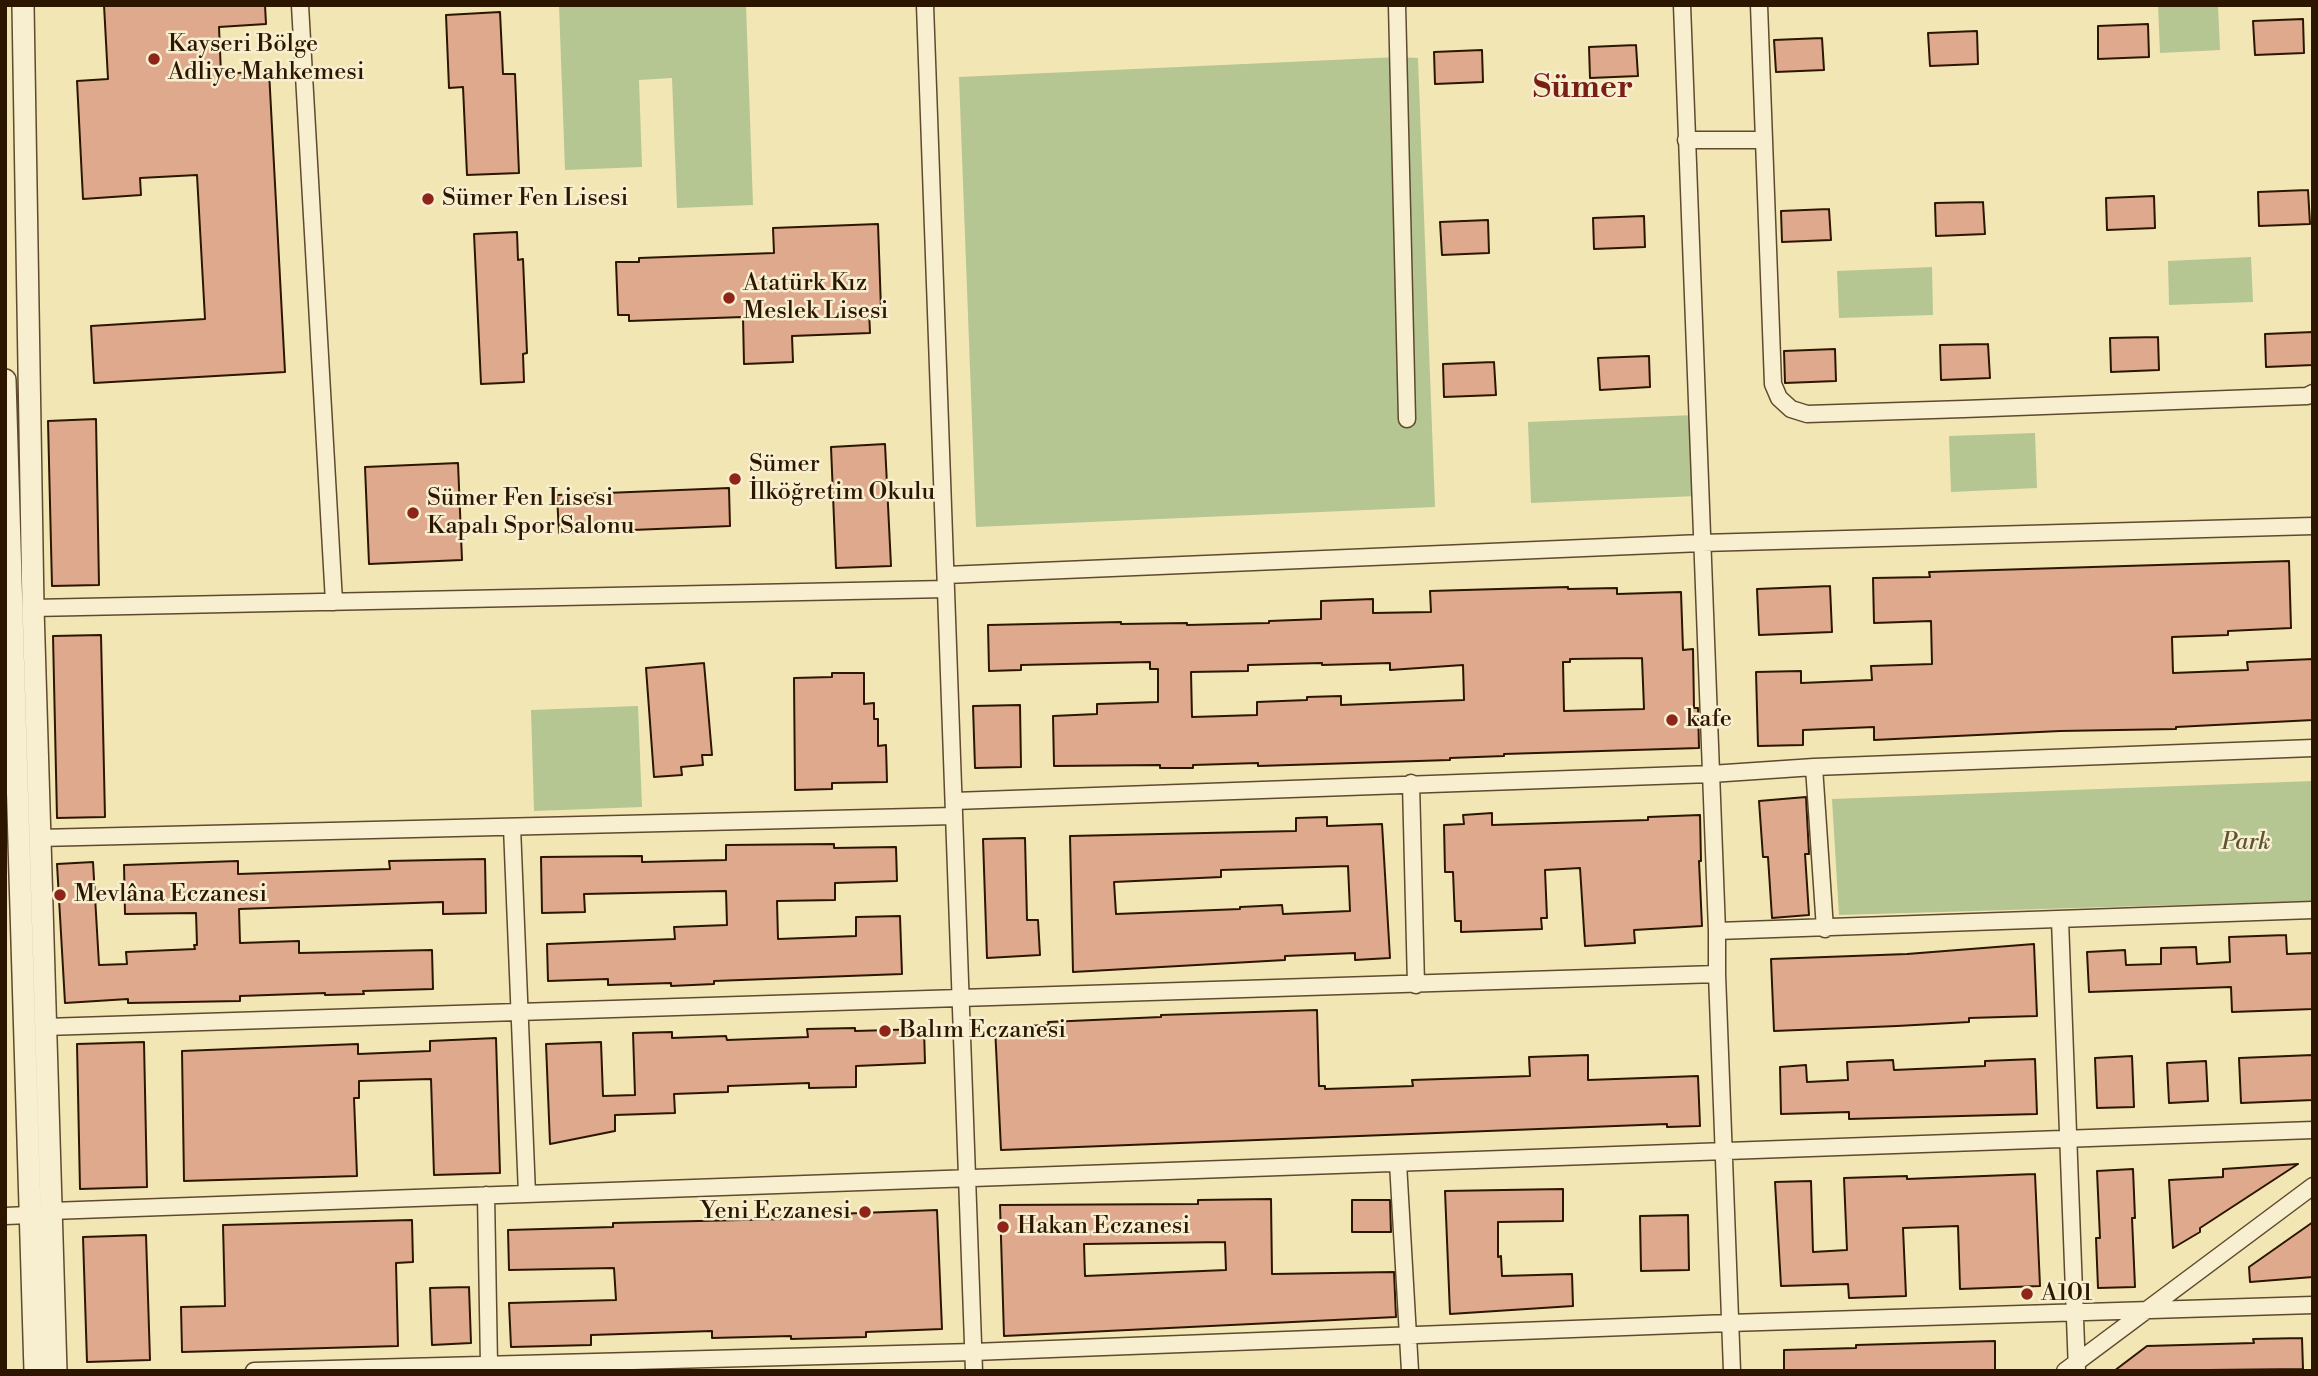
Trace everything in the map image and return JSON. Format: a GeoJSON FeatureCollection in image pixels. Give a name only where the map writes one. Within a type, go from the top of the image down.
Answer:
{"type":"FeatureCollection","features":[{"type":"Feature","properties":{"kind":"street"},"geometry":{"type":"LineString","coordinates":[[23,5],[12,851],[35,1371]]}},
{"type":"Feature","properties":{"kind":"street"},"geometry":{"type":"LineString","coordinates":[[300,5],[334,602]]}},
{"type":"Feature","properties":{"kind":"street"},"geometry":{"type":"LineString","coordinates":[[925,5],[974,1371]]}},
{"type":"Feature","properties":{"kind":"street"},"geometry":{"type":"LineString","coordinates":[[1397,5],[1407,419]]}},
{"type":"Feature","properties":{"kind":"street"},"geometry":{"type":"LineString","coordinates":[[1682,5],[1732,1371]]}},
{"type":"Feature","properties":{"kind":"street"},"geometry":{"type":"LineString","coordinates":[[1759,5],[1773,384],[1780,398],[1791,409],[1807,414],[2307,396],[2313,393]]}},
{"type":"Feature","properties":{"kind":"street"},"geometry":{"type":"LineString","coordinates":[[1686,140],[1764,140]]}},
{"type":"Feature","properties":{"kind":"street"},"geometry":{"type":"LineString","coordinates":[[5,380],[17,610],[39,838],[56,1371]]}},
{"type":"Feature","properties":{"kind":"street"},"geometry":{"type":"LineString","coordinates":[[17,610],[946,582],[1702,543],[2313,526]]}},
{"type":"Feature","properties":{"kind":"street"},"geometry":{"type":"LineString","coordinates":[[39,838],[512,827],[954,808],[1411,783],[1711,774],[1814,767],[2313,748]]}},
{"type":"Feature","properties":{"kind":"street"},"geometry":{"type":"LineString","coordinates":[[1814,767],[1825,929]]}},
{"type":"Feature","properties":{"kind":"street"},"geometry":{"type":"LineString","coordinates":[[1411,783],[1416,985]]}},
{"type":"Feature","properties":{"kind":"street"},"geometry":{"type":"LineString","coordinates":[[512,827],[527,1194]]}},
{"type":"Feature","properties":{"kind":"street"},"geometry":{"type":"LineString","coordinates":[[1717,931],[2313,911]]}},
{"type":"Feature","properties":{"kind":"street"},"geometry":{"type":"LineString","coordinates":[[2060,920],[2075,1312],[2073,1368]]}},
{"type":"Feature","properties":{"kind":"street"},"geometry":{"type":"LineString","coordinates":[[45,1027],[1717,974]]}},
{"type":"Feature","properties":{"kind":"street"},"geometry":{"type":"LineString","coordinates":[[51,1211],[2313,1130]]}},
{"type":"Feature","properties":{"kind":"street"},"geometry":{"type":"LineString","coordinates":[[1398,1163],[1410,1371]]}},
{"type":"Feature","properties":{"kind":"street"},"geometry":{"type":"LineString","coordinates":[[2073,1368],[2146,1310],[2313,1186]]}},
{"type":"Feature","properties":{"kind":"street"},"geometry":{"type":"LineString","coordinates":[[486,1195],[489,1364]]}},
{"type":"Feature","properties":{"kind":"street"},"geometry":{"type":"LineString","coordinates":[[5,1216],[30,1215]]}},
{"type":"Feature","properties":{"kind":"street"},"geometry":{"type":"LineString","coordinates":[[254,1371],[489,1364],[513,1367],[1729,1323],[2313,1305]]}},
{"type":"Feature","properties":{"kind":"green space"},"geometry":{"type":"Polygon","coordinates":[[[559,5],[746,5],[753,205],[677,208],[672,78],[639,80],[642,167],[565,170],[559,5]]]}},
{"type":"Feature","properties":{"kind":"green space"},"geometry":{"type":"Polygon","coordinates":[[[2158,5],[2218,5],[2220,50],[2160,53],[2158,5]]]}},
{"type":"Feature","properties":{"kind":"green space"},"geometry":{"type":"Polygon","coordinates":[[[1418,58],[1435,507],[976,527],[959,77],[1418,58]]]}},
{"type":"Feature","properties":{"kind":"green space"},"geometry":{"type":"Polygon","coordinates":[[[2251,257],[2253,302],[2169,305],[2168,261],[2251,257]]]}},
{"type":"Feature","properties":{"kind":"green space"},"geometry":{"type":"Polygon","coordinates":[[[1932,267],[1933,315],[1839,318],[1837,271],[1932,267]]]}},
{"type":"Feature","properties":{"kind":"green space"},"geometry":{"type":"Polygon","coordinates":[[[1694,415],[1697,496],[1531,503],[1528,422],[1694,415]]]}},
{"type":"Feature","properties":{"kind":"green space"},"geometry":{"type":"Polygon","coordinates":[[[2035,433],[2037,488],[1951,492],[1949,436],[2035,433]]]}},
{"type":"Feature","properties":{"kind":"green space"},"geometry":{"type":"Polygon","coordinates":[[[638,706],[642,807],[534,811],[531,710],[638,706]]]}},
{"type":"Feature","properties":{"kind":"green space","name":"Park"},"geometry":{"type":"Polygon","coordinates":[[[2313,781],[2313,901],[1839,915],[1832,799],[2313,781]]]}},
{"type":"Feature","properties":{"kind":"building"},"geometry":{"type":"Polygon","coordinates":[[[104,5],[265,5],[266,24],[219,27],[221,74],[269,71],[285,372],[94,383],[91,326],[205,319],[197,175],[140,178],[141,195],[83,199],[77,81],[108,79],[104,5]]]}},
{"type":"Feature","properties":{"kind":"building"},"geometry":{"type":"Polygon","coordinates":[[[500,12],[503,74],[515,74],[519,173],[467,175],[463,87],[449,88],[446,15],[500,12]]]}},
{"type":"Feature","properties":{"kind":"building"},"geometry":{"type":"Polygon","coordinates":[[[2303,19],[2304,53],[2255,55],[2253,21],[2303,19]]]}},
{"type":"Feature","properties":{"kind":"building"},"geometry":{"type":"Polygon","coordinates":[[[2148,24],[2149,57],[2098,59],[2098,26],[2148,24]]]}},
{"type":"Feature","properties":{"kind":"building"},"geometry":{"type":"Polygon","coordinates":[[[1977,31],[1978,64],[1930,66],[1928,33],[1977,31]]]}},
{"type":"Feature","properties":{"kind":"building"},"geometry":{"type":"Polygon","coordinates":[[[1822,38],[1824,70],[1776,72],[1774,40],[1822,38]]]}},
{"type":"Feature","properties":{"kind":"building"},"geometry":{"type":"Polygon","coordinates":[[[1636,45],[1638,76],[1590,78],[1589,47],[1636,45]]]}},
{"type":"Feature","properties":{"kind":"building"},"geometry":{"type":"Polygon","coordinates":[[[1482,50],[1483,82],[1435,84],[1434,52],[1482,50]]]}},
{"type":"Feature","properties":{"kind":"building"},"geometry":{"type":"Polygon","coordinates":[[[2308,190],[2310,224],[2259,226],[2258,192],[2308,190]]]}},
{"type":"Feature","properties":{"kind":"building"},"geometry":{"type":"Polygon","coordinates":[[[2154,196],[2155,228],[2107,230],[2106,198],[2154,196]]]}},
{"type":"Feature","properties":{"kind":"building"},"geometry":{"type":"Polygon","coordinates":[[[1983,202],[1985,234],[1936,236],[1935,203],[1983,202]]]}},
{"type":"Feature","properties":{"kind":"building"},"geometry":{"type":"Polygon","coordinates":[[[1829,209],[1831,240],[1782,242],[1781,211],[1829,209]]]}},
{"type":"Feature","properties":{"kind":"building"},"geometry":{"type":"Polygon","coordinates":[[[1644,216],[1645,247],[1594,249],[1593,218],[1644,216]]]}},
{"type":"Feature","properties":{"kind":"building"},"geometry":{"type":"Polygon","coordinates":[[[1488,220],[1489,253],[1442,255],[1440,222],[1488,220]]]}},
{"type":"Feature","properties":{"kind":"building"},"geometry":{"type":"Polygon","coordinates":[[[878,224],[881,309],[869,309],[870,333],[792,336],[793,362],[744,364],[743,317],[629,321],[629,315],[618,315],[616,262],[639,262],[639,258],[774,253],[773,228],[878,224]]]}},
{"type":"Feature","properties":{"kind":"building"},"geometry":{"type":"Polygon","coordinates":[[[517,232],[518,260],[523,259],[527,353],[523,354],[524,382],[481,384],[474,234],[517,232]]]}},
{"type":"Feature","properties":{"kind":"building"},"geometry":{"type":"Polygon","coordinates":[[[2313,332],[2313,365],[2266,367],[2265,334],[2313,332]]]}},
{"type":"Feature","properties":{"kind":"building"},"geometry":{"type":"Polygon","coordinates":[[[2158,337],[2159,370],[2111,372],[2110,338],[2158,337]]]}},
{"type":"Feature","properties":{"kind":"building"},"geometry":{"type":"Polygon","coordinates":[[[1988,344],[1990,378],[1941,380],[1940,345],[1988,344]]]}},
{"type":"Feature","properties":{"kind":"building"},"geometry":{"type":"Polygon","coordinates":[[[1835,349],[1836,381],[1785,383],[1784,351],[1835,349]]]}},
{"type":"Feature","properties":{"kind":"building"},"geometry":{"type":"Polygon","coordinates":[[[1649,356],[1650,387],[1600,390],[1598,358],[1649,356]]]}},
{"type":"Feature","properties":{"kind":"building"},"geometry":{"type":"Polygon","coordinates":[[[1494,362],[1496,395],[1444,397],[1443,364],[1494,362]]]}},
{"type":"Feature","properties":{"kind":"building"},"geometry":{"type":"Polygon","coordinates":[[[96,419],[99,585],[52,586],[48,421],[96,419]]]}},
{"type":"Feature","properties":{"kind":"building"},"geometry":{"type":"Polygon","coordinates":[[[885,444],[891,566],[836,568],[831,447],[885,444]]]}},
{"type":"Feature","properties":{"kind":"building","name":"Sümer Fen Lisesi Kapalı Spor Salonu"},"geometry":{"type":"Polygon","coordinates":[[[458,463],[462,560],[369,564],[365,467],[458,463]]]}},
{"type":"Feature","properties":{"kind":"building"},"geometry":{"type":"Polygon","coordinates":[[[729,488],[730,526],[559,533],[557,495],[729,488]]]}},
{"type":"Feature","properties":{"kind":"building"},"geometry":{"type":"Polygon","coordinates":[[[2289,561],[2291,628],[2228,631],[2228,635],[2172,637],[2173,673],[2248,670],[2247,662],[2313,659],[2313,720],[2176,729],[2060,731],[1874,740],[1874,727],[1803,730],[1803,745],[1758,746],[1756,672],[1801,671],[1801,683],[1872,680],[1871,666],[1932,664],[1931,621],[1874,623],[1873,578],[1930,577],[1929,572],[2289,561]]]}},
{"type":"Feature","properties":{"kind":"building"},"geometry":{"type":"Polygon","coordinates":[[[1830,586],[1832,632],[1759,635],[1757,589],[1830,586]]]}},
{"type":"Feature","properties":{"kind":"building"},"geometry":{"type":"Polygon","coordinates":[[[1568,587],[1617,588],[1617,594],[1681,592],[1683,650],[1693,649],[1694,708],[1698,708],[1699,748],[1504,754],[1450,760],[1258,766],[1258,763],[1193,765],[1193,768],[1160,768],[1160,765],[1054,766],[1053,716],[1097,714],[1097,704],[1158,702],[1158,669],[1150,669],[1150,662],[1021,665],[1021,670],[989,671],[988,625],[1269,623],[1321,619],[1321,601],[1373,599],[1373,613],[1431,612],[1430,591],[1568,587]],[[1642,658],[1570,659],[1570,662],[1563,662],[1564,711],[1644,709],[1642,658]],[[1390,663],[1248,665],[1248,671],[1191,672],[1192,717],[1257,715],[1257,702],[1307,700],[1307,697],[1341,696],[1341,705],[1464,700],[1463,665],[1390,670],[1390,663]]]}},
{"type":"Feature","properties":{"kind":"building"},"geometry":{"type":"Polygon","coordinates":[[[101,635],[105,817],[57,818],[53,636],[101,635]]]}},
{"type":"Feature","properties":{"kind":"building"},"geometry":{"type":"Polygon","coordinates":[[[704,663],[712,755],[702,755],[703,765],[681,767],[682,775],[654,777],[646,668],[704,663]]]}},
{"type":"Feature","properties":{"kind":"building"},"geometry":{"type":"Polygon","coordinates":[[[832,673],[864,673],[864,704],[874,703],[874,719],[878,719],[878,746],[886,745],[887,782],[832,783],[832,789],[795,790],[794,678],[832,677],[832,673]]]}},
{"type":"Feature","properties":{"kind":"building"},"geometry":{"type":"Polygon","coordinates":[[[1020,705],[1021,767],[975,768],[973,706],[1020,705]]]}},
{"type":"Feature","properties":{"kind":"building"},"geometry":{"type":"Polygon","coordinates":[[[1806,797],[1809,854],[1805,854],[1809,915],[1772,918],[1768,857],[1763,857],[1759,801],[1806,797]]]}},
{"type":"Feature","properties":{"kind":"building"},"geometry":{"type":"Polygon","coordinates":[[[1492,813],[1492,825],[1648,820],[1648,817],[1700,815],[1702,926],[1634,930],[1635,943],[1585,946],[1580,868],[1545,870],[1547,918],[1541,918],[1542,929],[1461,932],[1461,921],[1455,921],[1453,872],[1445,872],[1444,825],[1464,824],[1463,815],[1492,813]]]}},
{"type":"Feature","properties":{"kind":"building"},"geometry":{"type":"Polygon","coordinates":[[[1327,817],[1327,826],[1382,824],[1390,958],[1355,960],[1355,953],[1285,956],[1285,960],[1073,972],[1070,836],[1296,831],[1296,818],[1327,817]],[[1348,866],[1221,870],[1221,877],[1114,882],[1116,914],[1282,905],[1283,914],[1350,911],[1348,866]]]}},
{"type":"Feature","properties":{"kind":"building"},"geometry":{"type":"Polygon","coordinates":[[[1025,838],[1027,920],[1038,920],[1040,955],[987,958],[983,839],[1025,838]]]}},
{"type":"Feature","properties":{"kind":"building"},"geometry":{"type":"Polygon","coordinates":[[[834,844],[834,848],[896,847],[897,881],[835,883],[835,900],[777,901],[778,939],[856,936],[856,917],[900,916],[902,974],[714,981],[714,984],[671,986],[671,983],[608,985],[608,979],[548,981],[547,944],[675,939],[674,927],[727,925],[726,891],[584,894],[585,912],[542,913],[541,857],[642,856],[642,862],[726,860],[726,845],[834,844]]]}},
{"type":"Feature","properties":{"kind":"building"},"geometry":{"type":"Polygon","coordinates":[[[485,859],[486,913],[443,914],[443,902],[239,909],[240,943],[299,941],[299,953],[432,950],[433,989],[363,991],[364,994],[240,996],[240,1001],[128,1003],[128,999],[65,1003],[57,864],[93,862],[99,965],[127,964],[126,952],[195,949],[194,945],[197,945],[196,913],[125,914],[124,865],[238,861],[238,874],[390,869],[389,861],[485,859]]]}},
{"type":"Feature","properties":{"kind":"building"},"geometry":{"type":"Polygon","coordinates":[[[2286,935],[2287,954],[2313,953],[2313,1009],[2232,1012],[2231,987],[2089,992],[2087,952],[2125,950],[2126,965],[2161,964],[2161,948],[2196,947],[2197,964],[2230,962],[2229,937],[2286,935]]]}},
{"type":"Feature","properties":{"kind":"building"},"geometry":{"type":"Polygon","coordinates":[[[2034,944],[2037,1016],[1969,1018],[1969,1022],[1774,1031],[1771,959],[1907,954],[2034,944]]]}},
{"type":"Feature","properties":{"kind":"building"},"geometry":{"type":"Polygon","coordinates":[[[1317,1010],[1319,1086],[1325,1086],[1325,1089],[1413,1086],[1412,1080],[1530,1076],[1529,1057],[1588,1055],[1588,1080],[1698,1076],[1700,1126],[1667,1127],[1667,1124],[1001,1150],[995,1027],[1161,1015],[1317,1010]]]}},
{"type":"Feature","properties":{"kind":"building"},"geometry":{"type":"Polygon","coordinates":[[[855,1028],[855,1031],[924,1029],[925,1063],[856,1066],[856,1087],[809,1088],[809,1083],[728,1086],[728,1092],[674,1094],[675,1113],[615,1115],[615,1131],[550,1144],[546,1044],[601,1042],[603,1096],[635,1095],[633,1033],[672,1032],[672,1038],[726,1036],[727,1040],[808,1037],[807,1029],[855,1028]]]}},
{"type":"Feature","properties":{"kind":"building"},"geometry":{"type":"Polygon","coordinates":[[[496,1038],[500,1173],[434,1175],[431,1079],[359,1081],[359,1098],[354,1098],[357,1176],[184,1181],[182,1051],[358,1044],[358,1054],[430,1051],[430,1041],[496,1038]]]}},
{"type":"Feature","properties":{"kind":"building"},"geometry":{"type":"Polygon","coordinates":[[[144,1042],[147,1187],[80,1189],[77,1044],[144,1042]]]}},
{"type":"Feature","properties":{"kind":"building"},"geometry":{"type":"Polygon","coordinates":[[[2313,1055],[2313,1100],[2241,1103],[2239,1058],[2313,1055]]]}},
{"type":"Feature","properties":{"kind":"building"},"geometry":{"type":"Polygon","coordinates":[[[2132,1056],[2134,1107],[2097,1108],[2095,1058],[2132,1056]]]}},
{"type":"Feature","properties":{"kind":"building"},"geometry":{"type":"Polygon","coordinates":[[[2035,1059],[2037,1114],[1849,1119],[1849,1112],[1781,1114],[1780,1067],[1806,1065],[1807,1082],[1848,1080],[1847,1062],[1893,1060],[1894,1070],[1985,1066],[1985,1061],[2035,1059]]]}},
{"type":"Feature","properties":{"kind":"building"},"geometry":{"type":"Polygon","coordinates":[[[2206,1061],[2208,1101],[2169,1103],[2167,1063],[2206,1061]]]}},
{"type":"Feature","properties":{"kind":"building"},"geometry":{"type":"Polygon","coordinates":[[[2298,1164],[2173,1248],[2169,1180],[2223,1177],[2223,1169],[2298,1164]]]}},
{"type":"Feature","properties":{"kind":"building"},"geometry":{"type":"Polygon","coordinates":[[[2133,1169],[2135,1287],[2098,1288],[2096,1238],[2100,1238],[2097,1171],[2133,1169]]]}},
{"type":"Feature","properties":{"kind":"building"},"geometry":{"type":"Polygon","coordinates":[[[2035,1174],[2040,1286],[1960,1289],[1958,1226],[1903,1228],[1906,1296],[1849,1298],[1848,1284],[1781,1286],[1775,1182],[1811,1181],[1813,1252],[1847,1250],[1844,1178],[1907,1176],[1907,1179],[2035,1174]]]}},
{"type":"Feature","properties":{"kind":"building"},"geometry":{"type":"Polygon","coordinates":[[[1563,1189],[1563,1221],[1498,1222],[1498,1257],[1501,1256],[1502,1276],[1572,1274],[1573,1306],[1450,1314],[1445,1191],[1563,1189]]]}},
{"type":"Feature","properties":{"kind":"building"},"geometry":{"type":"Polygon","coordinates":[[[1271,1199],[1272,1274],[1394,1272],[1396,1317],[1004,1336],[1000,1205],[1198,1204],[1198,1200],[1271,1199]],[[1225,1242],[1084,1244],[1085,1276],[1226,1270],[1225,1242]]]}},
{"type":"Feature","properties":{"kind":"building"},"geometry":{"type":"Polygon","coordinates":[[[1352,1200],[1390,1200],[1391,1232],[1352,1232],[1352,1200]]]}},
{"type":"Feature","properties":{"kind":"building"},"geometry":{"type":"Polygon","coordinates":[[[937,1210],[942,1329],[866,1332],[866,1337],[791,1339],[791,1336],[712,1338],[712,1331],[591,1335],[591,1345],[511,1347],[509,1303],[616,1300],[614,1268],[509,1270],[508,1230],[613,1227],[613,1223],[785,1219],[785,1216],[937,1210]]]}},
{"type":"Feature","properties":{"kind":"building"},"geometry":{"type":"Polygon","coordinates":[[[1688,1215],[1689,1270],[1641,1271],[1640,1216],[1688,1215]]]}},
{"type":"Feature","properties":{"kind":"building"},"geometry":{"type":"Polygon","coordinates":[[[412,1220],[413,1262],[396,1263],[398,1346],[182,1352],[181,1307],[225,1306],[223,1225],[412,1220]]]}},
{"type":"Feature","properties":{"kind":"building"},"geometry":{"type":"Polygon","coordinates":[[[2313,1222],[2313,1277],[2250,1282],[2249,1267],[2313,1222]]]}},
{"type":"Feature","properties":{"kind":"building"},"geometry":{"type":"Polygon","coordinates":[[[146,1235],[150,1360],[87,1362],[83,1237],[146,1235]]]}},
{"type":"Feature","properties":{"kind":"building"},"geometry":{"type":"Polygon","coordinates":[[[469,1287],[471,1343],[432,1345],[430,1288],[469,1287]]]}},
{"type":"Feature","properties":{"kind":"building"},"geometry":{"type":"Polygon","coordinates":[[[2302,1338],[2303,1369],[2114,1371],[2147,1346],[2254,1343],[2253,1339],[2302,1338]]]}},
{"type":"Feature","properties":{"kind":"building"},"geometry":{"type":"Polygon","coordinates":[[[1995,1341],[1995,1371],[1784,1371],[1784,1350],[1995,1341]]]}},
{"type":"Feature","properties":{"kind":"place","name":"Kayseri Bölge Adliye Mahkemesi"},"geometry":{"type":"Point","coordinates":[154,59]}},
{"type":"Feature","properties":{"kind":"place","name":"Sümer Fen Lisesi"},"geometry":{"type":"Point","coordinates":[428,199]}},
{"type":"Feature","properties":{"kind":"place","name":"Atatürk Kız Meslek Lisesi"},"geometry":{"type":"Point","coordinates":[729,298]}},
{"type":"Feature","properties":{"kind":"place","name":"Sümer İlköğretim Okulu"},"geometry":{"type":"Point","coordinates":[735,479]}},
{"type":"Feature","properties":{"kind":"place","name":"Sümer Fen Lisesi Kapalı Spor Salonu"},"geometry":{"type":"Point","coordinates":[413,513]}},
{"type":"Feature","properties":{"kind":"place","name":"kafe"},"geometry":{"type":"Point","coordinates":[1672,720]}},
{"type":"Feature","properties":{"kind":"place","name":"Mevlâna Eczanesi"},"geometry":{"type":"Point","coordinates":[60,895]}},
{"type":"Feature","properties":{"kind":"place","name":"Balım Eczanesi"},"geometry":{"type":"Point","coordinates":[885,1031]}},
{"type":"Feature","properties":{"kind":"place","name":"Yeni Eczanesi"},"geometry":{"type":"Point","coordinates":[865,1212]}},
{"type":"Feature","properties":{"kind":"place","name":"Hakan Eczanesi"},"geometry":{"type":"Point","coordinates":[1003,1227]}},
{"type":"Feature","properties":{"kind":"place","name":"A101"},"geometry":{"type":"Point","coordinates":[2027,1294]}},
{"type":"Feature","properties":{"kind":"district","name":"Sümer"},"geometry":{"type":"Point","coordinates":[1583,89]}}]}
